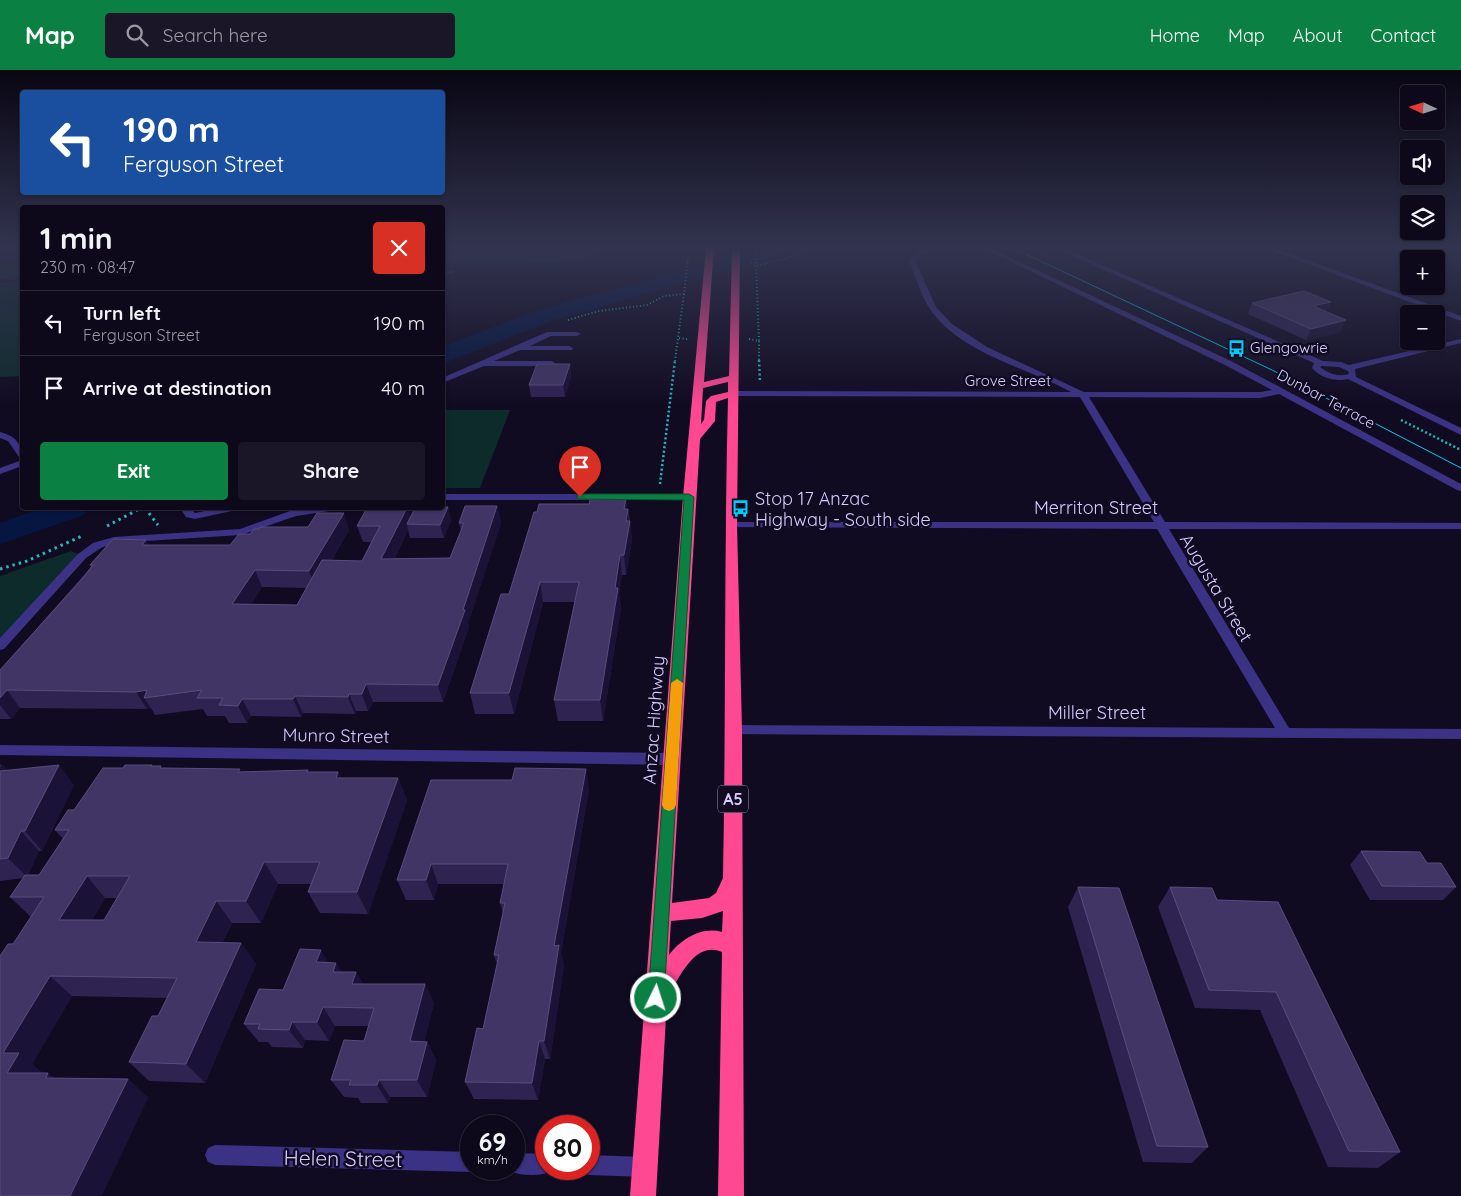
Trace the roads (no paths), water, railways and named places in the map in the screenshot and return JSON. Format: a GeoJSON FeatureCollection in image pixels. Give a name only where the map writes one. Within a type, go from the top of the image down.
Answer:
{"type":"FeatureCollection","features":[{"type":"Feature","properties":{"kind":"highway","name":"Anzac Highway"},"geometry":{"type":"LineString","coordinates":[[643,1196],[689,497],[705,301]]}},
{"type":"Feature","properties":{"kind":"highway","name":"A5"},"geometry":{"type":"LineString","coordinates":[[730,1196],[734,730],[731,524],[735,301]]}},
{"type":"Feature","properties":{"kind":"highway"},"geometry":{"type":"LineString","coordinates":[[699,386],[734,378]]}},
{"type":"Feature","properties":{"kind":"highway"},"geometry":{"type":"LineString","coordinates":[[694,438],[709,421],[711,400],[734,394]]}},
{"type":"Feature","properties":{"kind":"highway"},"geometry":{"type":"LineString","coordinates":[[662,912],[681,912],[705,908],[722,900],[733,879]]}},
{"type":"Feature","properties":{"kind":"highway"},"geometry":{"type":"LineString","coordinates":[[656,998],[678,960],[695,944],[713,939],[732,946]]}},
{"type":"Feature","properties":{"kind":"street"},"geometry":{"type":"LineString","coordinates":[[931,301],[936,312],[971,340],[1083,395]]}},
{"type":"Feature","properties":{"kind":"street","name":"Dunbar Terrace"},"geometry":{"type":"LineString","coordinates":[[1096,301],[1228,363],[1461,488]]}},
{"type":"Feature","properties":{"kind":"street"},"geometry":{"type":"LineString","coordinates":[[1178,301],[1321,363],[1333,363],[1461,432]]}},
{"type":"Feature","properties":{"kind":"street"},"geometry":{"type":"LineString","coordinates":[[1411,301],[1461,319]]}},
{"type":"Feature","properties":{"kind":"street"},"geometry":{"type":"LineString","coordinates":[[445,380],[550,334],[577,334]]}},
{"type":"Feature","properties":{"kind":"street"},"geometry":{"type":"LineString","coordinates":[[1321,363],[1316,368],[1324,374],[1337,378],[1461,341]]}},
{"type":"Feature","properties":{"kind":"street"},"geometry":{"type":"LineString","coordinates":[[518,348],[569,348]]}},
{"type":"Feature","properties":{"kind":"street"},"geometry":{"type":"LineString","coordinates":[[482,364],[562,364]]}},
{"type":"Feature","properties":{"kind":"street","name":"Grove Street"},"geometry":{"type":"LineString","coordinates":[[734,394],[1260,395],[1282,391]]}},
{"type":"Feature","properties":{"kind":"street","name":"Augusta Street"},"geometry":{"type":"LineString","coordinates":[[1083,395],[1284,733]]}},
{"type":"Feature","properties":{"kind":"street"},"geometry":{"type":"LineString","coordinates":[[0,435],[11,439],[20,451]]}},
{"type":"Feature","properties":{"kind":"street"},"geometry":{"type":"LineString","coordinates":[[0,471],[20,464]]}},
{"type":"Feature","properties":{"kind":"street"},"geometry":{"type":"LineString","coordinates":[[445,497],[689,497]]}},
{"type":"Feature","properties":{"kind":"street"},"geometry":{"type":"LineString","coordinates":[[186,510],[190,515],[195,516],[223,510]]}},
{"type":"Feature","properties":{"kind":"street"},"geometry":{"type":"LineString","coordinates":[[0,646],[88,551],[95,546],[110,540],[126,538],[241,532],[293,510]]}},
{"type":"Feature","properties":{"kind":"street","name":"Merriton Street"},"geometry":{"type":"LineString","coordinates":[[731,524],[1461,526]]}},
{"type":"Feature","properties":{"kind":"street","name":"Miller Street"},"geometry":{"type":"LineString","coordinates":[[734,730],[1461,734]]}},
{"type":"Feature","properties":{"kind":"street","name":"Munro Street"},"geometry":{"type":"LineString","coordinates":[[0,750],[672,759]]}},
{"type":"Feature","properties":{"kind":"street","name":"Helen Street"},"geometry":{"type":"LineString","coordinates":[[215,1155],[460,1162]]}},
{"type":"Feature","properties":{"kind":"street"},"geometry":{"type":"LineString","coordinates":[[600,1165],[645,1167]]}},
{"type":"Feature","properties":{"kind":"waterway"},"geometry":{"type":"LineString","coordinates":[[445,355],[546,315],[598,301]]}},
{"type":"Feature","properties":{"kind":"waterway"},"geometry":{"type":"LineString","coordinates":[[0,534],[66,510]]}},
{"type":"Feature","properties":{"kind":"tram line"},"geometry":{"type":"LineString","coordinates":[[1125,301],[1272,370],[1461,468]]}},
{"type":"Feature","properties":{"kind":"place","name":"Glengowrie"},"geometry":{"type":"Point","coordinates":[1236,348]}},
{"type":"Feature","properties":{"kind":"place","name":"Stop 17 Anzac Highway - South side"},"geometry":{"type":"Point","coordinates":[741,509]}}]}
